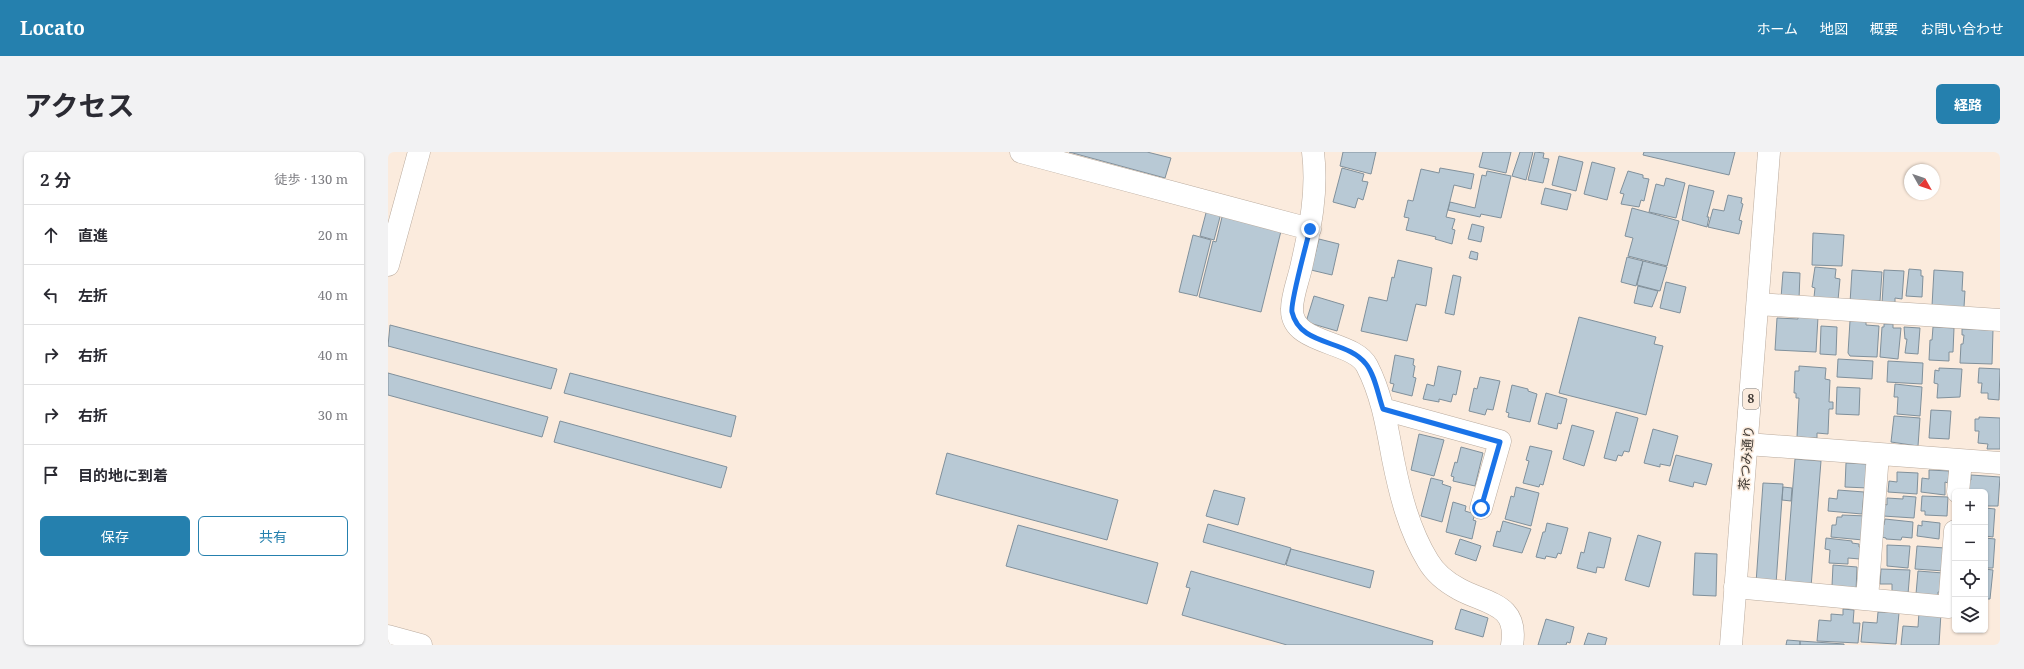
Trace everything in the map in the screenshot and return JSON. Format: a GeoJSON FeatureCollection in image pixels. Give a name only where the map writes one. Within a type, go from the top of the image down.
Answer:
{"type":"FeatureCollection","features":[{"type":"Feature","properties":{"kind":"street"},"geometry":{"type":"LineString","coordinates":[[388,265],[419,152]]}},
{"type":"Feature","properties":{"kind":"street"},"geometry":{"type":"LineString","coordinates":[[1021,152],[1310,229]]}},
{"type":"Feature","properties":{"kind":"street"},"geometry":{"type":"LineString","coordinates":[[1313,152],[1316,176],[1310,229],[1292,310],[1297,324],[1307,334],[1356,354],[1367,364],[1383,409],[1393,459],[1411,528],[1428,562],[1439,576],[1459,589],[1496,604],[1504,610],[1512,624],[1512,645]]}},
{"type":"Feature","properties":{"kind":"street","name":"茶つみ通り"},"geometry":{"type":"LineString","coordinates":[[1731,645],[1769,152]]}},
{"type":"Feature","properties":{"kind":"street"},"geometry":{"type":"LineString","coordinates":[[1758,304],[2000,320]]}},
{"type":"Feature","properties":{"kind":"street"},"geometry":{"type":"LineString","coordinates":[[1383,409],[1500,442],[1481,508]]}},
{"type":"Feature","properties":{"kind":"street"},"geometry":{"type":"LineString","coordinates":[[1747,444],[2000,463]]}},
{"type":"Feature","properties":{"kind":"street"},"geometry":{"type":"LineString","coordinates":[[1868,599],[1878,454]]}},
{"type":"Feature","properties":{"kind":"street"},"geometry":{"type":"LineString","coordinates":[[1958,489],[1961,461]]}},
{"type":"Feature","properties":{"kind":"street"},"geometry":{"type":"LineString","coordinates":[[1736,587],[1949,607],[1953,561]]}},
{"type":"Feature","properties":{"kind":"street"},"geometry":{"type":"LineString","coordinates":[[388,636],[421,645]]}},
{"type":"Feature","properties":{"kind":"building"},"geometry":{"type":"Polygon","coordinates":[[[1069,152],[1147,152],[1171,158],[1165,178],[1069,152]]]}},
{"type":"Feature","properties":{"kind":"building"},"geometry":{"type":"Polygon","coordinates":[[[1343,152],[1376,152],[1371,174],[1340,166],[1343,152]]]}},
{"type":"Feature","properties":{"kind":"building"},"geometry":{"type":"Polygon","coordinates":[[[1483,152],[1511,152],[1506,173],[1479,167],[1483,152]]]}},
{"type":"Feature","properties":{"kind":"building"},"geometry":{"type":"Polygon","coordinates":[[[1520,152],[1533,152],[1526,180],[1512,176],[1520,152]]]}},
{"type":"Feature","properties":{"kind":"building"},"geometry":{"type":"Polygon","coordinates":[[[1535,152],[1544,153],[1543,158],[1549,159],[1543,183],[1528,180],[1535,152]]]}},
{"type":"Feature","properties":{"kind":"building"},"geometry":{"type":"Polygon","coordinates":[[[1644,152],[1735,152],[1729,175],[1643,155],[1644,152]]]}},
{"type":"Feature","properties":{"kind":"building"},"geometry":{"type":"Polygon","coordinates":[[[1559,156],[1583,162],[1576,191],[1552,185],[1559,156]]]}},
{"type":"Feature","properties":{"kind":"building"},"geometry":{"type":"Polygon","coordinates":[[[1592,162],[1615,168],[1607,200],[1584,194],[1592,162]]]}},
{"type":"Feature","properties":{"kind":"building"},"geometry":{"type":"Polygon","coordinates":[[[1342,168],[1364,174],[1362,181],[1368,182],[1363,200],[1358,198],[1355,208],[1333,202],[1342,168]]]}},
{"type":"Feature","properties":{"kind":"building"},"geometry":{"type":"Polygon","coordinates":[[[1440,168],[1474,174],[1471,189],[1454,185],[1446,217],[1455,219],[1452,229],[1455,230],[1452,244],[1435,239],[1436,237],[1406,230],[1409,218],[1404,217],[1408,200],[1413,201],[1421,169],[1439,173],[1440,168]]]}},
{"type":"Feature","properties":{"kind":"building"},"geometry":{"type":"Polygon","coordinates":[[[1487,171],[1511,176],[1501,218],[1481,214],[1480,217],[1448,210],[1450,202],[1475,208],[1482,175],[1486,176],[1487,171]]]}},
{"type":"Feature","properties":{"kind":"building"},"geometry":{"type":"Polygon","coordinates":[[[1628,171],[1643,175],[1643,178],[1649,179],[1644,201],[1641,200],[1639,207],[1621,204],[1624,194],[1620,193],[1628,171]]]}},
{"type":"Feature","properties":{"kind":"building"},"geometry":{"type":"Polygon","coordinates":[[[1666,178],[1685,183],[1676,218],[1649,212],[1656,184],[1664,186],[1666,178]]]}},
{"type":"Feature","properties":{"kind":"building"},"geometry":{"type":"Polygon","coordinates":[[[1689,185],[1714,191],[1707,217],[1709,217],[1707,227],[1682,220],[1689,185]]]}},
{"type":"Feature","properties":{"kind":"building"},"geometry":{"type":"Polygon","coordinates":[[[1545,188],[1571,194],[1567,210],[1541,204],[1545,188]]]}},
{"type":"Feature","properties":{"kind":"building"},"geometry":{"type":"Polygon","coordinates":[[[1728,195],[1742,198],[1741,203],[1743,204],[1739,220],[1742,221],[1739,234],[1708,227],[1713,209],[1724,211],[1728,195]]]}},
{"type":"Feature","properties":{"kind":"building"},"geometry":{"type":"Polygon","coordinates":[[[1632,208],[1679,221],[1667,266],[1628,256],[1633,238],[1625,236],[1632,208]]]}},
{"type":"Feature","properties":{"kind":"building"},"geometry":{"type":"Polygon","coordinates":[[[1207,209],[1221,213],[1214,240],[1200,236],[1207,209]]]}},
{"type":"Feature","properties":{"kind":"building"},"geometry":{"type":"Polygon","coordinates":[[[1223,213],[1282,227],[1261,312],[1199,297],[1213,241],[1216,242],[1223,213]]]}},
{"type":"Feature","properties":{"kind":"building"},"geometry":{"type":"Polygon","coordinates":[[[1472,224],[1484,227],[1481,242],[1468,239],[1472,224]]]}},
{"type":"Feature","properties":{"kind":"building"},"geometry":{"type":"Polygon","coordinates":[[[1813,233],[1844,235],[1842,266],[1812,265],[1813,233]]]}},
{"type":"Feature","properties":{"kind":"building"},"geometry":{"type":"Polygon","coordinates":[[[1193,235],[1211,240],[1197,296],[1179,292],[1193,235]]]}},
{"type":"Feature","properties":{"kind":"building"},"geometry":{"type":"Polygon","coordinates":[[[1319,239],[1339,244],[1332,275],[1311,270],[1319,239]]]}},
{"type":"Feature","properties":{"kind":"building"},"geometry":{"type":"Polygon","coordinates":[[[1471,251],[1478,253],[1477,260],[1469,258],[1471,251]]]}},
{"type":"Feature","properties":{"kind":"building"},"geometry":{"type":"Polygon","coordinates":[[[1627,257],[1643,261],[1636,286],[1621,282],[1627,257]]]}},
{"type":"Feature","properties":{"kind":"building"},"geometry":{"type":"Polygon","coordinates":[[[1398,260],[1432,268],[1426,306],[1416,304],[1407,341],[1361,331],[1369,297],[1387,301],[1392,277],[1394,278],[1398,260]]]}},
{"type":"Feature","properties":{"kind":"building"},"geometry":{"type":"Polygon","coordinates":[[[1643,261],[1667,267],[1660,291],[1637,285],[1643,261]]]}},
{"type":"Feature","properties":{"kind":"building"},"geometry":{"type":"Polygon","coordinates":[[[1815,267],[1836,269],[1835,278],[1840,279],[1838,300],[1814,297],[1815,288],[1812,287],[1815,267]]]}},
{"type":"Feature","properties":{"kind":"building"},"geometry":{"type":"Polygon","coordinates":[[[1909,269],[1921,270],[1921,276],[1923,276],[1922,297],[1906,296],[1909,269]]]}},
{"type":"Feature","properties":{"kind":"building"},"geometry":{"type":"Polygon","coordinates":[[[1852,270],[1882,272],[1880,301],[1850,303],[1852,270]]]}},
{"type":"Feature","properties":{"kind":"building"},"geometry":{"type":"Polygon","coordinates":[[[1884,270],[1904,271],[1902,299],[1895,298],[1895,305],[1882,304],[1884,270]]]}},
{"type":"Feature","properties":{"kind":"building"},"geometry":{"type":"Polygon","coordinates":[[[1934,270],[1963,272],[1962,291],[1965,291],[1964,307],[1932,306],[1934,270]]]}},
{"type":"Feature","properties":{"kind":"building"},"geometry":{"type":"Polygon","coordinates":[[[1783,272],[1800,273],[1799,299],[1781,298],[1783,272]]]}},
{"type":"Feature","properties":{"kind":"building"},"geometry":{"type":"Polygon","coordinates":[[[1453,275],[1461,277],[1454,315],[1445,313],[1453,275]]]}},
{"type":"Feature","properties":{"kind":"building"},"geometry":{"type":"Polygon","coordinates":[[[1666,282],[1686,287],[1680,313],[1660,308],[1666,282]]]}},
{"type":"Feature","properties":{"kind":"building"},"geometry":{"type":"Polygon","coordinates":[[[1638,286],[1658,291],[1652,307],[1634,303],[1638,286]]]}},
{"type":"Feature","properties":{"kind":"building"},"geometry":{"type":"Polygon","coordinates":[[[1314,296],[1344,305],[1337,331],[1306,322],[1314,296]]]}},
{"type":"Feature","properties":{"kind":"building"},"geometry":{"type":"Polygon","coordinates":[[[1798,315],[1818,317],[1816,352],[1775,350],[1777,318],[1798,319],[1798,315]]]}},
{"type":"Feature","properties":{"kind":"building"},"geometry":{"type":"Polygon","coordinates":[[[1579,317],[1656,337],[1654,344],[1663,346],[1646,415],[1559,393],[1579,317]]]}},
{"type":"Feature","properties":{"kind":"building"},"geometry":{"type":"Polygon","coordinates":[[[1850,321],[1866,321],[1866,325],[1879,326],[1877,357],[1850,356],[1848,353],[1850,321]]]}},
{"type":"Feature","properties":{"kind":"building"},"geometry":{"type":"Polygon","coordinates":[[[1884,324],[1893,324],[1893,328],[1901,328],[1898,359],[1880,357],[1882,327],[1884,327],[1884,324]]]}},
{"type":"Feature","properties":{"kind":"building"},"geometry":{"type":"Polygon","coordinates":[[[390,325],[557,369],[551,389],[388,346],[390,325]]]}},
{"type":"Feature","properties":{"kind":"building"},"geometry":{"type":"Polygon","coordinates":[[[1821,326],[1837,327],[1836,355],[1820,354],[1821,326]]]}},
{"type":"Feature","properties":{"kind":"building"},"geometry":{"type":"Polygon","coordinates":[[[1904,327],[1920,328],[1918,354],[1905,353],[1907,339],[1905,339],[1904,327]]]}},
{"type":"Feature","properties":{"kind":"building"},"geometry":{"type":"Polygon","coordinates":[[[1933,327],[1954,328],[1953,352],[1949,352],[1949,361],[1929,360],[1930,340],[1932,340],[1933,327]]]}},
{"type":"Feature","properties":{"kind":"building"},"geometry":{"type":"Polygon","coordinates":[[[1962,329],[1993,330],[1992,364],[1960,363],[1961,344],[1963,344],[1964,335],[1962,335],[1962,329]]]}},
{"type":"Feature","properties":{"kind":"building"},"geometry":{"type":"Polygon","coordinates":[[[1395,355],[1414,359],[1413,365],[1415,366],[1413,377],[1416,378],[1412,396],[1392,391],[1394,384],[1390,383],[1395,355]]]}},
{"type":"Feature","properties":{"kind":"building"},"geometry":{"type":"Polygon","coordinates":[[[1838,359],[1873,361],[1872,379],[1837,377],[1838,359]]]}},
{"type":"Feature","properties":{"kind":"building"},"geometry":{"type":"Polygon","coordinates":[[[1888,361],[1923,363],[1922,384],[1887,382],[1888,361]]]}},
{"type":"Feature","properties":{"kind":"building"},"geometry":{"type":"Polygon","coordinates":[[[1438,366],[1461,371],[1456,395],[1453,394],[1451,402],[1439,399],[1439,402],[1423,399],[1427,384],[1434,386],[1438,366]]]}},
{"type":"Feature","properties":{"kind":"building"},"geometry":{"type":"Polygon","coordinates":[[[1799,366],[1826,368],[1825,379],[1830,380],[1829,402],[1833,402],[1833,409],[1829,409],[1828,434],[1817,433],[1817,438],[1797,437],[1799,398],[1796,398],[1796,393],[1794,393],[1795,371],[1799,371],[1799,366]]]}},
{"type":"Feature","properties":{"kind":"building"},"geometry":{"type":"Polygon","coordinates":[[[1939,368],[1962,369],[1960,397],[1937,398],[1938,384],[1934,383],[1935,370],[1939,371],[1939,368]]]}},
{"type":"Feature","properties":{"kind":"building"},"geometry":{"type":"Polygon","coordinates":[[[1979,368],[2000,369],[1999,400],[1988,399],[1988,393],[1981,393],[1982,383],[1978,383],[1979,368]]]}},
{"type":"Feature","properties":{"kind":"building"},"geometry":{"type":"Polygon","coordinates":[[[388,373],[548,417],[542,437],[388,395],[388,373]]]}},
{"type":"Feature","properties":{"kind":"building"},"geometry":{"type":"Polygon","coordinates":[[[570,373],[736,416],[731,437],[564,393],[570,373]]]}},
{"type":"Feature","properties":{"kind":"building"},"geometry":{"type":"Polygon","coordinates":[[[1480,377],[1500,381],[1493,410],[1487,409],[1485,415],[1469,411],[1474,388],[1477,389],[1480,377]]]}},
{"type":"Feature","properties":{"kind":"building"},"geometry":{"type":"Polygon","coordinates":[[[1895,384],[1922,387],[1920,416],[1897,414],[1898,397],[1894,397],[1895,384]]]}},
{"type":"Feature","properties":{"kind":"building"},"geometry":{"type":"Polygon","coordinates":[[[1512,385],[1528,389],[1528,391],[1537,394],[1530,422],[1508,417],[1509,413],[1506,412],[1512,385]]]}},
{"type":"Feature","properties":{"kind":"building"},"geometry":{"type":"Polygon","coordinates":[[[1837,387],[1860,388],[1859,415],[1836,414],[1837,387]]]}},
{"type":"Feature","properties":{"kind":"building"},"geometry":{"type":"Polygon","coordinates":[[[1546,393],[1567,399],[1561,424],[1558,423],[1557,429],[1538,424],[1546,393]]]}},
{"type":"Feature","properties":{"kind":"building"},"geometry":{"type":"Polygon","coordinates":[[[1931,410],[1951,411],[1949,439],[1929,438],[1931,410]]]}},
{"type":"Feature","properties":{"kind":"building"},"geometry":{"type":"Polygon","coordinates":[[[1616,412],[1638,418],[1629,452],[1624,451],[1622,456],[1618,455],[1616,461],[1604,458],[1616,412]]]}},
{"type":"Feature","properties":{"kind":"building"},"geometry":{"type":"Polygon","coordinates":[[[1894,416],[1920,418],[1918,446],[1891,442],[1894,416]]]}},
{"type":"Feature","properties":{"kind":"building"},"geometry":{"type":"Polygon","coordinates":[[[1979,417],[2000,418],[2000,449],[1987,449],[1988,444],[1978,443],[1979,431],[1975,431],[1975,419],[1979,419],[1979,417]]]}},
{"type":"Feature","properties":{"kind":"building"},"geometry":{"type":"Polygon","coordinates":[[[560,421],[727,467],[721,488],[554,442],[560,421]]]}},
{"type":"Feature","properties":{"kind":"building"},"geometry":{"type":"Polygon","coordinates":[[[1572,425],[1594,431],[1584,466],[1563,459],[1572,425]]]}},
{"type":"Feature","properties":{"kind":"building"},"geometry":{"type":"Polygon","coordinates":[[[1653,429],[1678,436],[1670,466],[1660,464],[1660,467],[1644,463],[1653,429]]]}},
{"type":"Feature","properties":{"kind":"building"},"geometry":{"type":"Polygon","coordinates":[[[1419,434],[1444,440],[1434,476],[1411,470],[1419,434]]]}},
{"type":"Feature","properties":{"kind":"building"},"geometry":{"type":"Polygon","coordinates":[[[1530,446],[1552,451],[1543,485],[1540,484],[1539,487],[1523,483],[1529,461],[1526,460],[1530,446]]]}},
{"type":"Feature","properties":{"kind":"building"},"geometry":{"type":"Polygon","coordinates":[[[1461,447],[1483,453],[1475,486],[1453,481],[1454,477],[1451,476],[1455,462],[1457,463],[1461,447]]]}},
{"type":"Feature","properties":{"kind":"building"},"geometry":{"type":"Polygon","coordinates":[[[947,453],[1118,500],[1107,540],[936,494],[947,453]]]}},
{"type":"Feature","properties":{"kind":"building"},"geometry":{"type":"Polygon","coordinates":[[[1676,455],[1712,464],[1706,485],[1694,482],[1693,487],[1669,481],[1676,455]]]}},
{"type":"Feature","properties":{"kind":"building"},"geometry":{"type":"Polygon","coordinates":[[[1795,459],[1821,461],[1811,587],[1785,585],[1795,459]]]}},
{"type":"Feature","properties":{"kind":"building"},"geometry":{"type":"Polygon","coordinates":[[[1846,463],[1866,464],[1870,468],[1868,488],[1845,487],[1846,463]]]}},
{"type":"Feature","properties":{"kind":"building"},"geometry":{"type":"Polygon","coordinates":[[[1929,470],[1949,471],[1948,483],[1945,482],[1945,495],[1921,492],[1922,478],[1929,479],[1929,470]]]}},
{"type":"Feature","properties":{"kind":"building"},"geometry":{"type":"Polygon","coordinates":[[[1897,472],[1918,473],[1917,494],[1888,492],[1889,481],[1897,482],[1897,472]]]}},
{"type":"Feature","properties":{"kind":"building"},"geometry":{"type":"Polygon","coordinates":[[[1971,475],[2000,477],[1998,506],[1988,506],[1988,489],[1966,489],[1967,480],[1971,480],[1971,475]]]}},
{"type":"Feature","properties":{"kind":"building"},"geometry":{"type":"Polygon","coordinates":[[[1431,478],[1443,481],[1442,484],[1451,487],[1442,522],[1421,516],[1431,478]]]}},
{"type":"Feature","properties":{"kind":"building"},"geometry":{"type":"Polygon","coordinates":[[[1763,483],[1783,484],[1776,584],[1756,583],[1763,483]]]}},
{"type":"Feature","properties":{"kind":"building"},"geometry":{"type":"Polygon","coordinates":[[[1516,487],[1539,493],[1531,526],[1505,519],[1511,496],[1514,497],[1516,487]]]}},
{"type":"Feature","properties":{"kind":"building"},"geometry":{"type":"Polygon","coordinates":[[[1783,487],[1792,488],[1791,501],[1782,500],[1783,487]]]}},
{"type":"Feature","properties":{"kind":"building"},"geometry":{"type":"Polygon","coordinates":[[[1214,490],[1245,498],[1238,525],[1206,516],[1214,490]]]}},
{"type":"Feature","properties":{"kind":"building"},"geometry":{"type":"Polygon","coordinates":[[[1838,490],[1864,492],[1862,514],[1828,511],[1829,498],[1837,499],[1838,490]]]}},
{"type":"Feature","properties":{"kind":"building"},"geometry":{"type":"Polygon","coordinates":[[[1903,496],[1916,497],[1914,518],[1883,516],[1884,504],[1887,505],[1887,498],[1903,499],[1903,496]]]}},
{"type":"Feature","properties":{"kind":"building"},"geometry":{"type":"Polygon","coordinates":[[[1922,496],[1948,497],[1947,516],[1925,515],[1925,511],[1921,511],[1922,496]]]}},
{"type":"Feature","properties":{"kind":"building"},"geometry":{"type":"Polygon","coordinates":[[[1453,502],[1466,506],[1465,511],[1475,514],[1473,520],[1476,521],[1472,539],[1446,532],[1453,502]]]}},
{"type":"Feature","properties":{"kind":"building"},"geometry":{"type":"Polygon","coordinates":[[[1988,508],[1995,509],[1993,537],[1988,536],[1988,508]]]}},
{"type":"Feature","properties":{"kind":"building"},"geometry":{"type":"Polygon","coordinates":[[[1842,515],[1866,516],[1863,540],[1831,537],[1832,525],[1836,525],[1837,517],[1842,517],[1842,515]]]}},
{"type":"Feature","properties":{"kind":"building"},"geometry":{"type":"Polygon","coordinates":[[[1885,519],[1913,522],[1912,538],[1902,537],[1901,540],[1886,539],[1881,537],[1882,525],[1884,525],[1885,519]]]}},
{"type":"Feature","properties":{"kind":"building"},"geometry":{"type":"Polygon","coordinates":[[[1503,521],[1531,529],[1522,553],[1493,546],[1497,531],[1500,532],[1503,521]]]}},
{"type":"Feature","properties":{"kind":"building"},"geometry":{"type":"Polygon","coordinates":[[[1922,521],[1940,523],[1939,539],[1917,536],[1918,525],[1922,526],[1922,521]]]}},
{"type":"Feature","properties":{"kind":"building"},"geometry":{"type":"Polygon","coordinates":[[[1547,523],[1568,528],[1561,554],[1558,553],[1556,558],[1546,556],[1545,559],[1536,557],[1547,523]]]}},
{"type":"Feature","properties":{"kind":"building"},"geometry":{"type":"Polygon","coordinates":[[[1208,524],[1291,548],[1285,565],[1203,542],[1208,524]]]}},
{"type":"Feature","properties":{"kind":"building"},"geometry":{"type":"Polygon","coordinates":[[[1018,525],[1158,563],[1147,604],[1006,566],[1018,525]]]}},
{"type":"Feature","properties":{"kind":"building"},"geometry":{"type":"Polygon","coordinates":[[[1589,532],[1611,538],[1604,568],[1597,567],[1596,573],[1577,568],[1581,552],[1584,553],[1589,532]]]}},
{"type":"Feature","properties":{"kind":"building"},"geometry":{"type":"Polygon","coordinates":[[[1638,535],[1661,542],[1649,587],[1625,580],[1638,535]]]}},
{"type":"Feature","properties":{"kind":"building"},"geometry":{"type":"Polygon","coordinates":[[[1826,538],[1852,541],[1852,543],[1859,544],[1859,547],[1862,548],[1860,559],[1848,558],[1848,564],[1829,563],[1830,550],[1825,549],[1826,538]]]}},
{"type":"Feature","properties":{"kind":"building"},"geometry":{"type":"Polygon","coordinates":[[[1988,538],[1995,539],[1993,568],[1988,568],[1988,538]]]}},
{"type":"Feature","properties":{"kind":"building"},"geometry":{"type":"Polygon","coordinates":[[[1460,539],[1481,546],[1476,561],[1455,554],[1460,539]]]}},
{"type":"Feature","properties":{"kind":"building"},"geometry":{"type":"Polygon","coordinates":[[[1887,545],[1910,546],[1908,568],[1887,566],[1887,545]]]}},
{"type":"Feature","properties":{"kind":"building"},"geometry":{"type":"Polygon","coordinates":[[[1917,546],[1945,548],[1944,571],[1915,569],[1917,546]]]}},
{"type":"Feature","properties":{"kind":"building"},"geometry":{"type":"Polygon","coordinates":[[[1291,549],[1374,571],[1370,588],[1286,565],[1291,549]]]}},
{"type":"Feature","properties":{"kind":"building"},"geometry":{"type":"Polygon","coordinates":[[[1695,553],[1717,554],[1716,596],[1693,595],[1695,553]]]}},
{"type":"Feature","properties":{"kind":"building"},"geometry":{"type":"Polygon","coordinates":[[[1833,565],[1857,567],[1856,591],[1832,586],[1833,565]]]}},
{"type":"Feature","properties":{"kind":"building"},"geometry":{"type":"Polygon","coordinates":[[[1881,569],[1910,570],[1908,594],[1892,593],[1892,584],[1880,584],[1881,569]]]}},
{"type":"Feature","properties":{"kind":"building"},"geometry":{"type":"Polygon","coordinates":[[[1988,569],[1993,570],[1990,599],[1988,599],[1988,569]]]}},
{"type":"Feature","properties":{"kind":"building"},"geometry":{"type":"Polygon","coordinates":[[[1191,571],[1433,641],[1432,645],[1287,645],[1182,615],[1190,588],[1186,587],[1191,571]]]}},
{"type":"Feature","properties":{"kind":"building"},"geometry":{"type":"Polygon","coordinates":[[[1918,571],[1943,573],[1942,592],[1938,592],[1938,596],[1916,594],[1918,571]]]}},
{"type":"Feature","properties":{"kind":"building"},"geometry":{"type":"Polygon","coordinates":[[[1461,609],[1488,618],[1483,637],[1455,629],[1461,609]]]}},
{"type":"Feature","properties":{"kind":"building"},"geometry":{"type":"Polygon","coordinates":[[[1843,609],[1854,610],[1853,623],[1860,623],[1858,643],[1817,641],[1819,620],[1831,621],[1831,614],[1843,615],[1843,609]]]}},
{"type":"Feature","properties":{"kind":"building"},"geometry":{"type":"Polygon","coordinates":[[[1878,612],[1899,613],[1896,644],[1861,642],[1863,622],[1877,623],[1878,612]]]}},
{"type":"Feature","properties":{"kind":"building"},"geometry":{"type":"Polygon","coordinates":[[[1919,612],[1941,613],[1939,645],[1901,645],[1903,626],[1918,627],[1919,612]]]}},
{"type":"Feature","properties":{"kind":"building"},"geometry":{"type":"Polygon","coordinates":[[[1546,619],[1574,627],[1570,643],[1567,642],[1566,645],[1538,645],[1546,619]]]}},
{"type":"Feature","properties":{"kind":"building"},"geometry":{"type":"Polygon","coordinates":[[[1588,633],[1607,638],[1605,645],[1584,645],[1588,633]]]}},
{"type":"Feature","properties":{"kind":"building"},"geometry":{"type":"Polygon","coordinates":[[[1787,640],[1800,641],[1800,645],[1786,645],[1787,640]]]}},
{"type":"Feature","properties":{"kind":"building"},"geometry":{"type":"Polygon","coordinates":[[[1800,641],[1844,644],[1844,645],[1800,645],[1800,641]]]}},
{"type":"Feature","properties":{"kind":"route"},"geometry":{"type":"LineString","coordinates":[[1310,229],[1292,310],[1297,324],[1307,334],[1356,354],[1367,364],[1383,409],[1500,442],[1481,508]]}}]}
